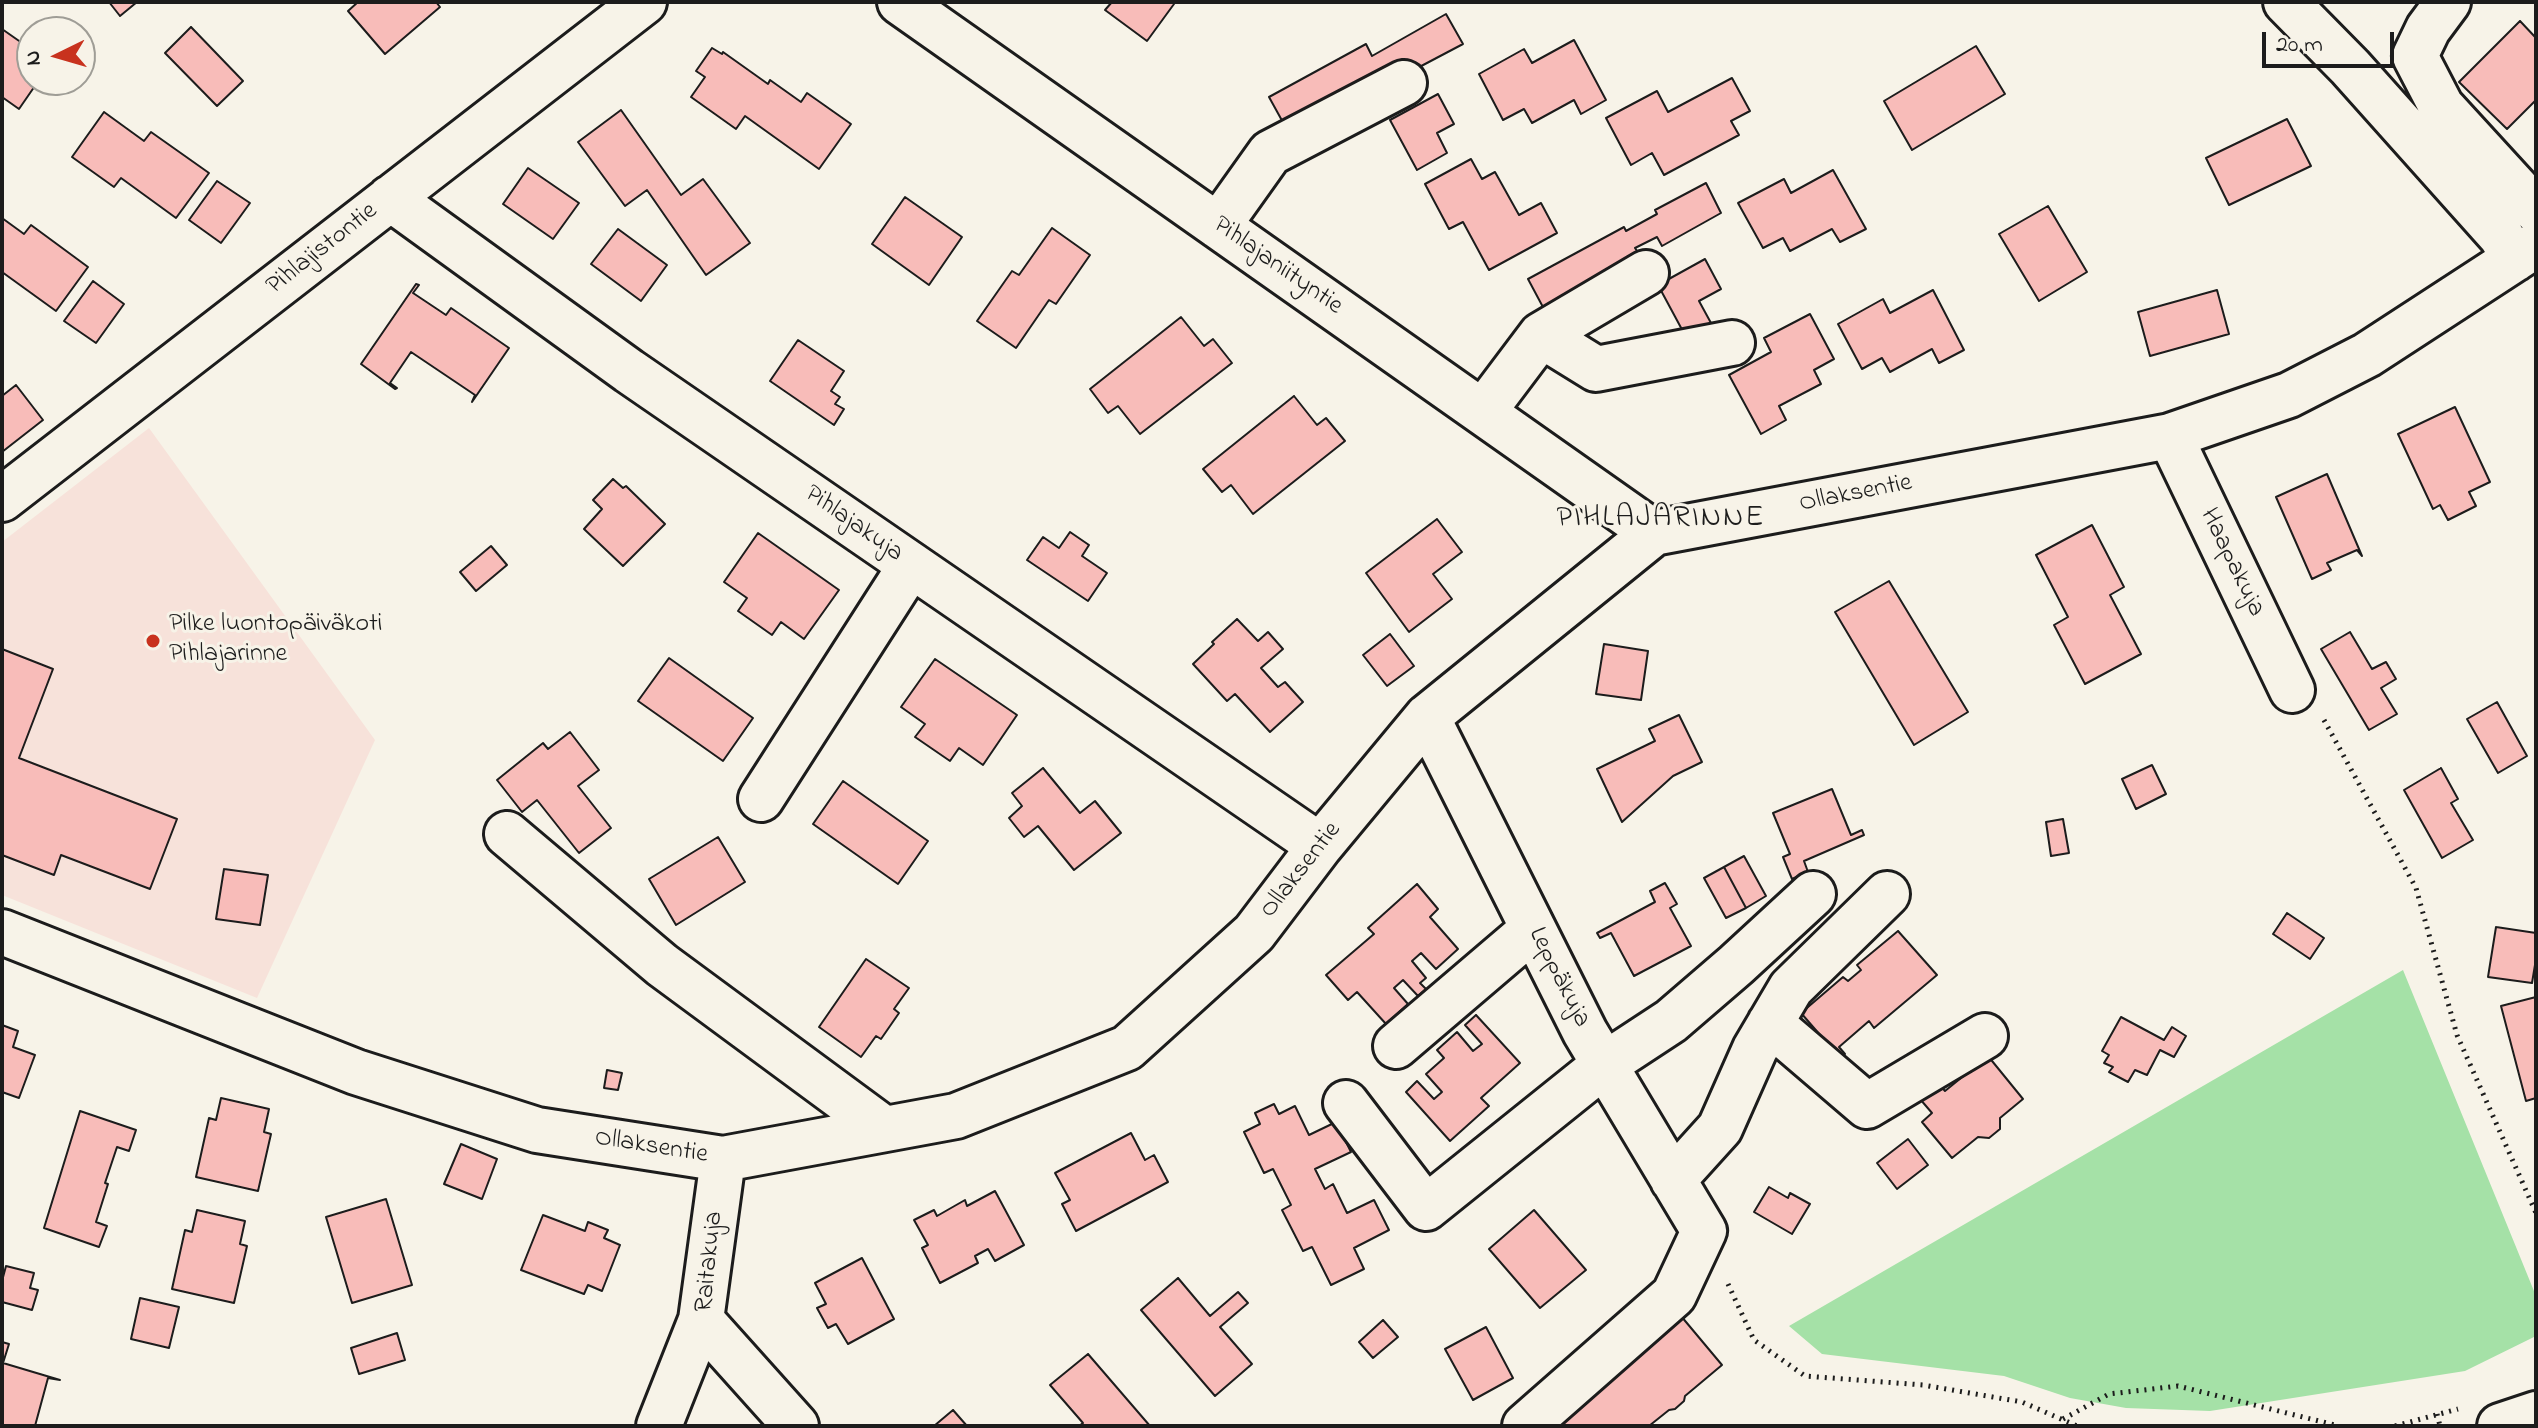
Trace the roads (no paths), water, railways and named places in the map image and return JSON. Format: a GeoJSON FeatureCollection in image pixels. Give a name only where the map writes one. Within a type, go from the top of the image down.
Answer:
{"type":"FeatureCollection","features":[{"type":"Feature","properties":{"kind":"street","name":"Pihlajistontie"},"geometry":{"type":"LineString","coordinates":[[2,499],[644,2]]}},
{"type":"Feature","properties":{"kind":"street","name":"Pihlajaniityntie"},"geometry":{"type":"LineString","coordinates":[[900,2],[1654,533]]}},
{"type":"Feature","properties":{"kind":"street"},"geometry":{"type":"LineString","coordinates":[[2286,2],[2350,67],[2501,236],[2526,252]]}},
{"type":"Feature","properties":{"kind":"street"},"geometry":{"type":"LineString","coordinates":[[2448,2],[2428,29],[2415,56],[2441,106],[2527,183]]}},
{"type":"Feature","properties":{"kind":"street"},"geometry":{"type":"LineString","coordinates":[[1218,226],[1270,153],[1404,83]]}},
{"type":"Feature","properties":{"kind":"street","name":"Pihlajakuja"},"geometry":{"type":"LineString","coordinates":[[390,198],[629,371],[1320,846]]}},
{"type":"Feature","properties":{"kind":"street","name":"Ollaksentie"},"geometry":{"type":"LineString","coordinates":[[2,932],[356,1072],[537,1130],[723,1159],[956,1116],[1127,1048],[1254,933],[1320,846],[1427,717],[1654,533],[2170,436],[2289,395],[2367,355],[2526,252]]}},
{"type":"Feature","properties":{"kind":"street"},"geometry":{"type":"LineString","coordinates":[[1483,412],[1541,335],[1646,273]]}},
{"type":"Feature","properties":{"kind":"street"},"geometry":{"type":"LineString","coordinates":[[1541,335],[1596,369],[1732,343]]}},
{"type":"Feature","properties":{"kind":"street","name":"Haapakuja"},"geometry":{"type":"LineString","coordinates":[[2170,436],[2292,690]]}},
{"type":"Feature","properties":{"kind":"street"},"geometry":{"type":"LineString","coordinates":[[761,799],[911,565]]}},
{"type":"Feature","properties":{"kind":"street","name":"Leppäkuja"},"geometry":{"type":"LineString","coordinates":[[1427,717],[1585,1032],[1704,1231],[1674,1295],[1525,1426]]}},
{"type":"Feature","properties":{"kind":"street"},"geometry":{"type":"LineString","coordinates":[[507,834],[662,965],[883,1128]]}},
{"type":"Feature","properties":{"kind":"street"},"geometry":{"type":"LineString","coordinates":[[1346,1103],[1426,1208],[1604,1065],[1671,1021],[1813,894]]}},
{"type":"Feature","properties":{"kind":"street"},"geometry":{"type":"LineString","coordinates":[[1673,1180],[1720,1128],[1755,1049],[1791,988],[1887,894]]}},
{"type":"Feature","properties":{"kind":"street"},"geometry":{"type":"LineString","coordinates":[[1396,1046],[1533,929]]}},
{"type":"Feature","properties":{"kind":"street"},"geometry":{"type":"LineString","coordinates":[[1770,1023],[1867,1106],[1985,1036]]}},
{"type":"Feature","properties":{"kind":"street","name":"Raitakuja"},"geometry":{"type":"LineString","coordinates":[[723,1159],[701,1320],[796,1426]]}},
{"type":"Feature","properties":{"kind":"street"},"geometry":{"type":"LineString","coordinates":[[659,1426],[701,1320]]}},
{"type":"Feature","properties":{"kind":"street"},"geometry":{"type":"LineString","coordinates":[[2500,1426],[2536,1414]]}},
{"type":"Feature","properties":{"kind":"place","name":"Pilke luontopäiväkoti Pihlajarinne"},"geometry":{"type":"Point","coordinates":[153,641]}},
{"type":"Feature","properties":{"kind":"district","name":"PIHLAJARINNE"},"geometry":{"type":"Point","coordinates":[1661,520]}}]}
